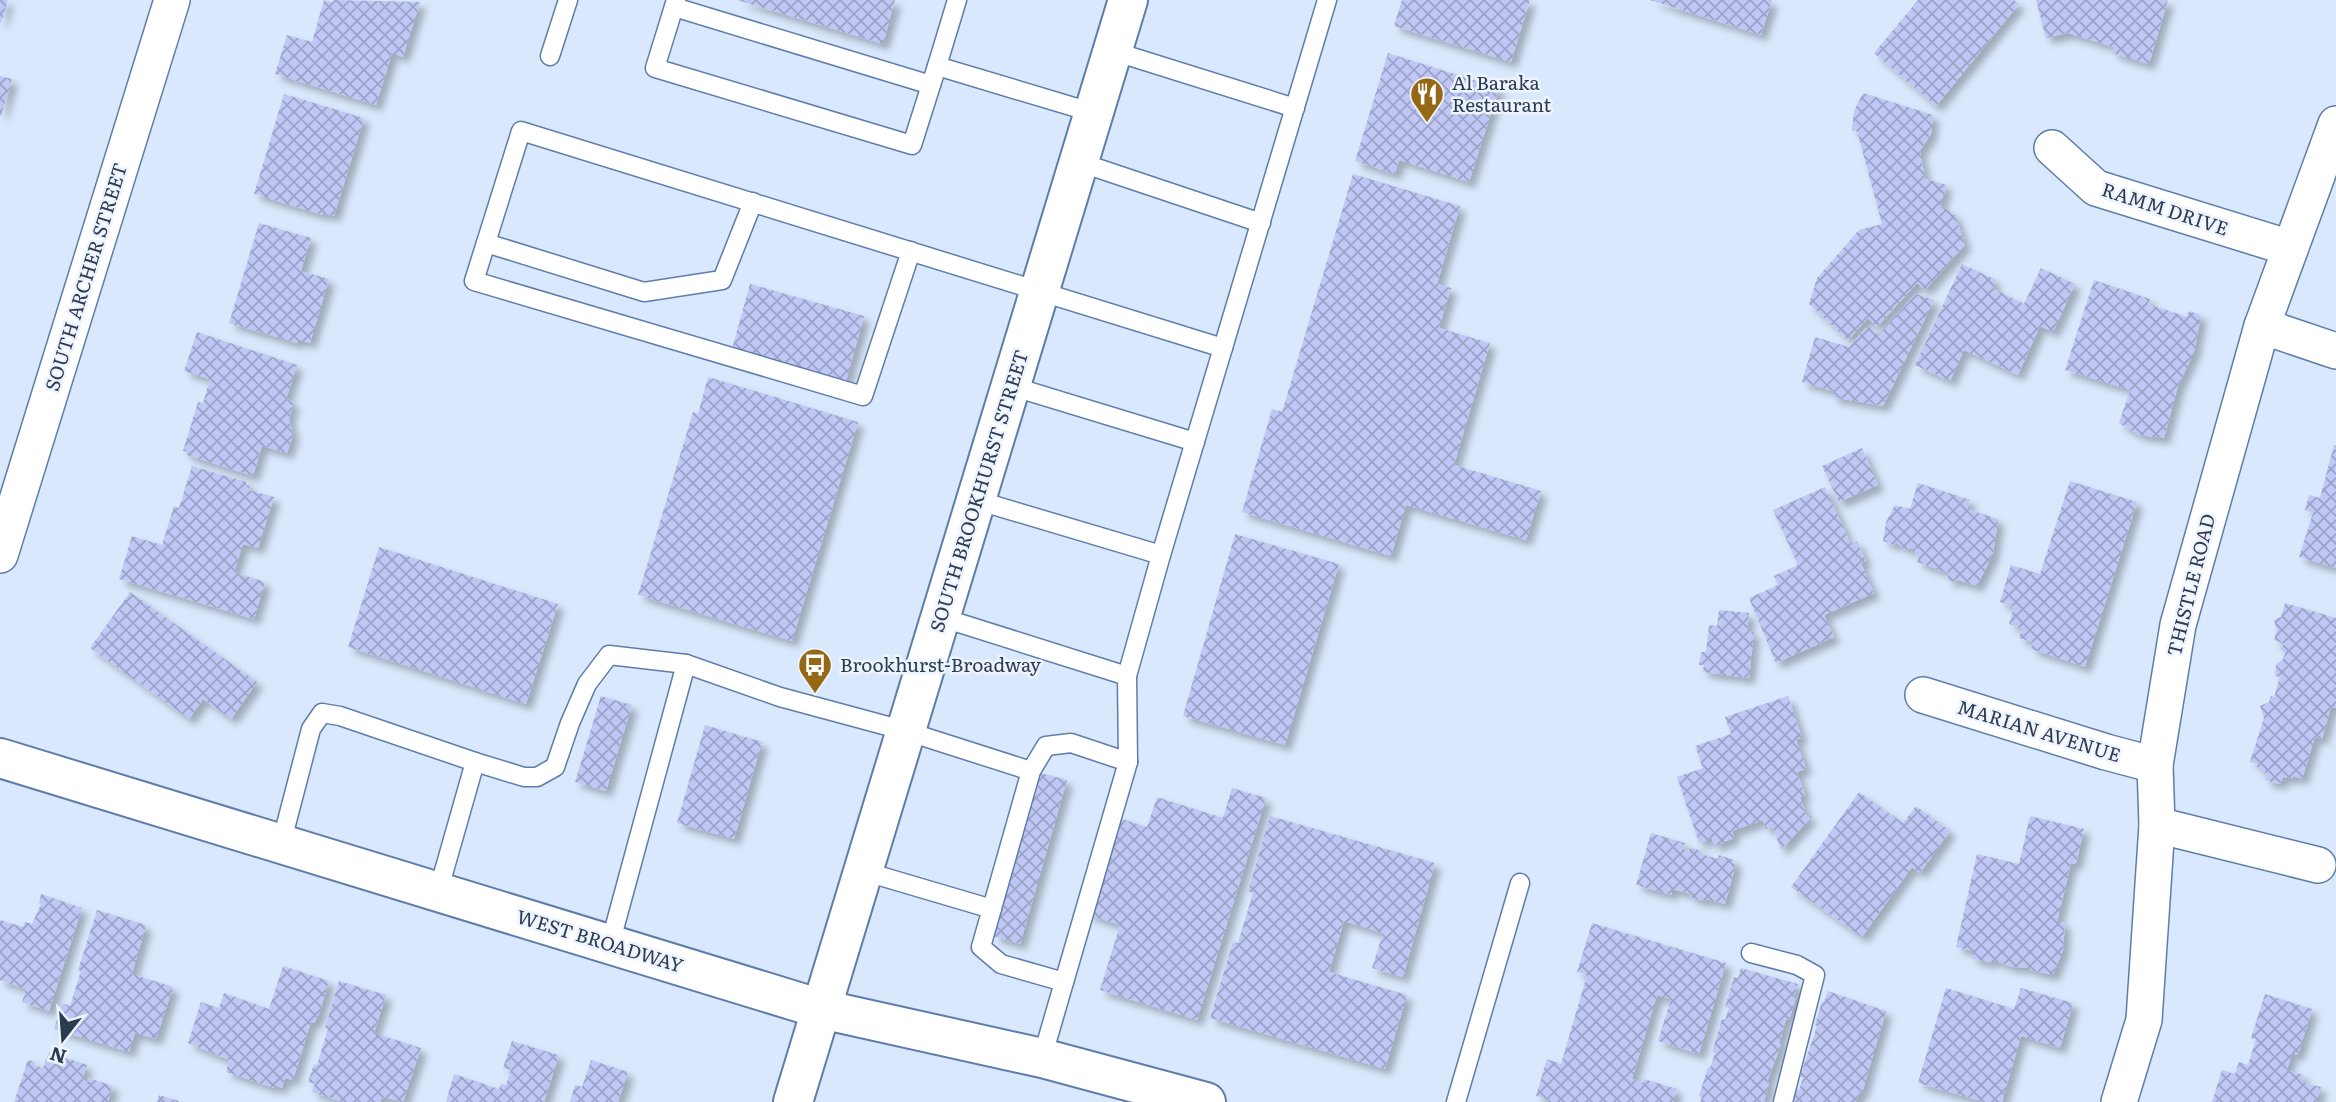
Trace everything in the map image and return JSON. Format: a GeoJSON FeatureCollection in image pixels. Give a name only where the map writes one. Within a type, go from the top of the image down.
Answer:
{"type":"FeatureCollection","features":[{"type":"Feature","properties":{"kind":"main road","name":"SOUTH BROOKHURST STREET"},"geometry":{"type":"LineString","coordinates":[[793,1102],[1128,0]]}},
{"type":"Feature","properties":{"kind":"main road","name":"WEST BROADWAY"},"geometry":{"type":"LineString","coordinates":[[0,758],[821,1009],[1042,1058],[1206,1102]]}},
{"type":"Feature","properties":{"kind":"street","name":"SOUTH ARCHER STREET"},"geometry":{"type":"LineString","coordinates":[[0,555],[172,0]]}},
{"type":"Feature","properties":{"kind":"street","name":"THISTLE ROAD"},"geometry":{"type":"LineString","coordinates":[[2119,1102],[2144,1020],[2157,825],[2155,765],[2178,625],[2262,326],[2336,124]]}},
{"type":"Feature","properties":{"kind":"street","name":"RAMM DRIVE"},"geometry":{"type":"LineString","coordinates":[[2052,148],[2096,188],[2290,248]]}},
{"type":"Feature","properties":{"kind":"street"},"geometry":{"type":"LineString","coordinates":[[2262,326],[2336,351]]}},
{"type":"Feature","properties":{"kind":"street","name":"MARIAN AVENUE"},"geometry":{"type":"LineString","coordinates":[[1923,695],[2155,765]]}},
{"type":"Feature","properties":{"kind":"street"},"geometry":{"type":"LineString","coordinates":[[2157,825],[2318,865]]}},
{"type":"Feature","properties":{"kind":"lane"},"geometry":{"type":"LineString","coordinates":[[550,56],[568,0]]}},
{"type":"Feature","properties":{"kind":"lane"},"geometry":{"type":"LineString","coordinates":[[931,85],[675,4],[655,68],[912,145],[931,85],[937,66],[957,0]]}},
{"type":"Feature","properties":{"kind":"lane"},"geometry":{"type":"LineString","coordinates":[[1042,1058],[1128,762],[1128,676],[1161,555],[1327,0]]}},
{"type":"Feature","properties":{"kind":"lane"},"geometry":{"type":"LineString","coordinates":[[1113,51],[1295,108]]}},
{"type":"Feature","properties":{"kind":"lane"},"geometry":{"type":"LineString","coordinates":[[937,66],[1094,113]]}},
{"type":"Feature","properties":{"kind":"lane"},"geometry":{"type":"LineString","coordinates":[[911,251],[863,396],[474,281],[521,131],[753,202],[1040,291],[1223,348]]}},
{"type":"Feature","properties":{"kind":"lane"},"geometry":{"type":"LineString","coordinates":[[1079,162],[1261,223]]}},
{"type":"Feature","properties":{"kind":"lane"},"geometry":{"type":"LineString","coordinates":[[486,243],[644,292],[722,279],[753,202]]}},
{"type":"Feature","properties":{"kind":"lane"},"geometry":{"type":"LineString","coordinates":[[1011,386],[1195,442]]}},
{"type":"Feature","properties":{"kind":"lane"},"geometry":{"type":"LineString","coordinates":[[976,499],[1161,555]]}},
{"type":"Feature","properties":{"kind":"lane"},"geometry":{"type":"LineString","coordinates":[[940,617],[1128,676]]}},
{"type":"Feature","properties":{"kind":"lane"},"geometry":{"type":"LineString","coordinates":[[281,844],[311,729],[322,713],[340,716],[524,777],[537,777],[555,767],[587,684],[609,655],[686,664],[780,697],[905,731],[1031,771]]}},
{"type":"Feature","properties":{"kind":"lane"},"geometry":{"type":"LineString","coordinates":[[610,944],[686,664]]}},
{"type":"Feature","properties":{"kind":"lane"},"geometry":{"type":"LineString","coordinates":[[1064,982],[1001,964],[981,947],[1031,771],[1046,746],[1071,743],[1128,762]]}},
{"type":"Feature","properties":{"kind":"lane"},"geometry":{"type":"LineString","coordinates":[[438,892],[475,762]]}},
{"type":"Feature","properties":{"kind":"lane"},"geometry":{"type":"LineString","coordinates":[[863,871],[992,909]]}},
{"type":"Feature","properties":{"kind":"lane"},"geometry":{"type":"LineString","coordinates":[[1456,1102],[1520,883]]}},
{"type":"Feature","properties":{"kind":"lane"},"geometry":{"type":"LineString","coordinates":[[1751,953],[1797,965],[1815,975],[1783,1102]]}},
{"type":"Feature","properties":{"kind":"building"},"geometry":{"type":"Polygon","coordinates":[[[0,0],[8,0],[1,23],[0,23],[0,0]]]}},
{"type":"Feature","properties":{"kind":"building"},"geometry":{"type":"Polygon","coordinates":[[[324,0],[420,2],[403,57],[392,53],[376,105],[275,74],[287,35],[312,42],[324,0]]]}},
{"type":"Feature","properties":{"kind":"building"},"geometry":{"type":"Polygon","coordinates":[[[737,0],[895,0],[883,44],[737,0]]]}},
{"type":"Feature","properties":{"kind":"building"},"geometry":{"type":"Polygon","coordinates":[[[1402,0],[1530,0],[1511,62],[1394,26],[1402,0]]]}},
{"type":"Feature","properties":{"kind":"building"},"geometry":{"type":"Polygon","coordinates":[[[1650,0],[1772,0],[1761,35],[1650,0]]]}},
{"type":"Feature","properties":{"kind":"building"},"geometry":{"type":"Polygon","coordinates":[[[1918,0],[2014,0],[2019,4],[1936,106],[1874,53],[1918,0]]]}},
{"type":"Feature","properties":{"kind":"building"},"geometry":{"type":"Polygon","coordinates":[[[2036,0],[2168,0],[2149,64],[2112,53],[2114,47],[2068,33],[2046,38],[2036,0]]]}},
{"type":"Feature","properties":{"kind":"building","name":"Al Baraka Restaurant"},"geometry":{"type":"Polygon","coordinates":[[[1388,53],[1499,88],[1469,182],[1399,160],[1395,174],[1355,161],[1388,53]]]}},
{"type":"Feature","properties":{"kind":"building"},"geometry":{"type":"Polygon","coordinates":[[[0,76],[12,79],[1,116],[0,116],[0,76]]]}},
{"type":"Feature","properties":{"kind":"building"},"geometry":{"type":"Polygon","coordinates":[[[1863,93],[1933,115],[1931,134],[1920,151],[1925,179],[1947,185],[1940,205],[1955,215],[1965,245],[1925,290],[1917,283],[1877,327],[1868,318],[1848,340],[1809,304],[1817,278],[1859,230],[1882,224],[1857,131],[1852,130],[1854,111],[1863,93]]]}},
{"type":"Feature","properties":{"kind":"building"},"geometry":{"type":"Polygon","coordinates":[[[284,94],[364,118],[334,216],[254,194],[284,94]]]}},
{"type":"Feature","properties":{"kind":"building"},"geometry":{"type":"Polygon","coordinates":[[[1353,174],[1460,206],[1437,284],[1451,288],[1439,328],[1490,343],[1454,465],[1541,491],[1526,540],[1406,505],[1391,556],[1242,512],[1272,409],[1282,412],[1353,174]]]}},
{"type":"Feature","properties":{"kind":"building"},"geometry":{"type":"Polygon","coordinates":[[[259,223],[311,238],[301,271],[329,279],[310,343],[298,339],[297,343],[229,323],[259,223]]]}},
{"type":"Feature","properties":{"kind":"building"},"geometry":{"type":"Polygon","coordinates":[[[1962,264],[1996,280],[1992,288],[2024,304],[2041,268],[2075,284],[2053,332],[2040,326],[2018,375],[1964,350],[1950,381],[1915,365],[1962,264]]]}},
{"type":"Feature","properties":{"kind":"building"},"geometry":{"type":"Polygon","coordinates":[[[2094,280],[2150,299],[2148,304],[2187,317],[2189,311],[2201,315],[2194,352],[2178,386],[2164,438],[2140,435],[2119,423],[2130,390],[2065,370],[2094,280]]]}},
{"type":"Feature","properties":{"kind":"building"},"geometry":{"type":"Polygon","coordinates":[[[750,284],[864,316],[846,381],[732,349],[750,284]]]}},
{"type":"Feature","properties":{"kind":"building"},"geometry":{"type":"Polygon","coordinates":[[[1916,294],[1934,300],[1883,406],[1832,397],[1833,391],[1802,382],[1815,337],[1849,347],[1868,326],[1878,335],[1916,294]]]}},
{"type":"Feature","properties":{"kind":"building"},"geometry":{"type":"Polygon","coordinates":[[[197,332],[297,365],[286,399],[294,402],[289,418],[293,435],[287,453],[262,446],[253,476],[187,455],[188,452],[183,451],[198,402],[203,403],[210,379],[184,371],[197,332]]]}},
{"type":"Feature","properties":{"kind":"building"},"geometry":{"type":"Polygon","coordinates":[[[708,377],[858,422],[792,641],[638,595],[693,412],[698,414],[708,377]]]}},
{"type":"Feature","properties":{"kind":"building"},"geometry":{"type":"Polygon","coordinates":[[[2334,445],[2336,568],[2299,557],[2313,513],[2305,510],[2309,495],[2320,498],[2334,445]]]}},
{"type":"Feature","properties":{"kind":"building"},"geometry":{"type":"Polygon","coordinates":[[[1862,448],[1878,485],[1839,502],[1822,466],[1862,448]]]}},
{"type":"Feature","properties":{"kind":"building"},"geometry":{"type":"Polygon","coordinates":[[[192,466],[246,482],[246,485],[250,486],[249,490],[274,497],[258,548],[243,544],[234,572],[265,582],[254,619],[119,579],[132,536],[162,545],[174,506],[179,508],[192,466]]]}},
{"type":"Feature","properties":{"kind":"building"},"geometry":{"type":"Polygon","coordinates":[[[2070,481],[2137,502],[2085,667],[2031,649],[2033,642],[2019,638],[2022,628],[2009,624],[2014,607],[2000,602],[2011,565],[2040,574],[2070,481]]]}},
{"type":"Feature","properties":{"kind":"building"},"geometry":{"type":"Polygon","coordinates":[[[1918,483],[1970,500],[1967,509],[1998,519],[1993,554],[1977,586],[1955,579],[1954,582],[1947,580],[1949,573],[1917,562],[1920,555],[1915,553],[1916,548],[1905,549],[1896,542],[1894,545],[1883,541],[1886,522],[1895,505],[1910,509],[1918,483]]]}},
{"type":"Feature","properties":{"kind":"building"},"geometry":{"type":"Polygon","coordinates":[[[1825,487],[1850,543],[1857,541],[1866,561],[1861,563],[1874,593],[1824,615],[1834,637],[1776,663],[1749,598],[1778,585],[1774,576],[1798,565],[1773,510],[1825,487]]]}},
{"type":"Feature","properties":{"kind":"building"},"geometry":{"type":"Polygon","coordinates":[[[1235,534],[1339,564],[1285,745],[1183,716],[1235,534]]]}},
{"type":"Feature","properties":{"kind":"building"},"geometry":{"type":"Polygon","coordinates":[[[379,547],[558,604],[526,704],[348,647],[379,547]]]}},
{"type":"Feature","properties":{"kind":"building"},"geometry":{"type":"Polygon","coordinates":[[[130,592],[257,682],[231,719],[203,699],[189,719],[90,648],[130,592]]]}},
{"type":"Feature","properties":{"kind":"building"},"geometry":{"type":"Polygon","coordinates":[[[2285,603],[2336,618],[2336,708],[2331,707],[2322,739],[2315,737],[2302,779],[2283,777],[2280,784],[2265,780],[2267,774],[2257,767],[2258,764],[2250,762],[2264,718],[2260,706],[2269,702],[2271,696],[2274,697],[2280,677],[2275,676],[2276,665],[2283,659],[2285,654],[2280,648],[2285,644],[2274,640],[2277,630],[2274,620],[2281,617],[2285,603]]]}},
{"type":"Feature","properties":{"kind":"building"},"geometry":{"type":"Polygon","coordinates":[[[1719,610],[1749,613],[1747,631],[1754,632],[1749,678],[1703,672],[1704,665],[1699,665],[1701,652],[1706,652],[1709,625],[1717,626],[1719,610]]]}},
{"type":"Feature","properties":{"kind":"building"},"geometry":{"type":"Polygon","coordinates":[[[601,696],[632,705],[606,791],[575,782],[601,696]]]}},
{"type":"Feature","properties":{"kind":"building"},"geometry":{"type":"Polygon","coordinates":[[[1788,696],[1802,738],[1796,739],[1806,769],[1797,772],[1805,795],[1800,797],[1807,817],[1814,814],[1781,850],[1773,827],[1766,829],[1763,820],[1732,831],[1734,838],[1714,846],[1712,838],[1699,843],[1677,777],[1703,768],[1695,746],[1731,734],[1725,717],[1788,696]]]}},
{"type":"Feature","properties":{"kind":"building"},"geometry":{"type":"Polygon","coordinates":[[[705,725],[762,742],[734,839],[677,823],[705,725]]]}},
{"type":"Feature","properties":{"kind":"building"},"geometry":{"type":"Polygon","coordinates":[[[1041,773],[1067,780],[1020,944],[993,936],[1041,773]]]}},
{"type":"Feature","properties":{"kind":"building"},"geometry":{"type":"Polygon","coordinates":[[[1232,788],[1266,798],[1197,1020],[1100,990],[1120,925],[1087,914],[1116,817],[1147,827],[1157,797],[1223,818],[1232,788]]]}},
{"type":"Feature","properties":{"kind":"building"},"geometry":{"type":"Polygon","coordinates":[[[1859,792],[1903,823],[1916,806],[1950,831],[1920,873],[1912,867],[1862,937],[1791,887],[1859,792]]]}},
{"type":"Feature","properties":{"kind":"building"},"geometry":{"type":"Polygon","coordinates":[[[1270,816],[1435,863],[1403,977],[1372,968],[1383,933],[1344,921],[1329,972],[1407,995],[1385,1069],[1210,1018],[1233,942],[1238,943],[1253,893],[1248,891],[1270,816]]]}},
{"type":"Feature","properties":{"kind":"building"},"geometry":{"type":"Polygon","coordinates":[[[2030,816],[2084,829],[2076,864],[2071,863],[2057,922],[2065,923],[2063,950],[2053,975],[2030,970],[2031,968],[2012,967],[1992,959],[1991,963],[1971,958],[1973,951],[1956,947],[1977,854],[2019,864],[2030,816]]]}},
{"type":"Feature","properties":{"kind":"building"},"geometry":{"type":"Polygon","coordinates":[[[1651,833],[1685,843],[1683,849],[1689,851],[1690,847],[1702,851],[1701,854],[1718,859],[1719,855],[1734,860],[1733,863],[1736,864],[1725,904],[1690,897],[1691,894],[1672,889],[1671,895],[1636,885],[1651,833]]]}},
{"type":"Feature","properties":{"kind":"building"},"geometry":{"type":"Polygon","coordinates":[[[41,894],[82,908],[49,1011],[22,1002],[26,989],[0,980],[0,920],[23,927],[25,922],[32,924],[41,904],[41,894]]]}},
{"type":"Feature","properties":{"kind":"building"},"geometry":{"type":"Polygon","coordinates":[[[97,910],[146,925],[132,974],[173,987],[156,1039],[135,1033],[129,1052],[54,1029],[62,1003],[70,1006],[97,910]]]}},
{"type":"Feature","properties":{"kind":"building"},"geometry":{"type":"Polygon","coordinates":[[[1592,923],[1726,963],[1699,1054],[1658,1041],[1671,999],[1657,995],[1632,1079],[1643,1083],[1644,1079],[1677,1089],[1673,1102],[1549,1102],[1536,1096],[1547,1059],[1561,1064],[1587,975],[1577,972],[1592,923]]]}},
{"type":"Feature","properties":{"kind":"building"},"geometry":{"type":"Polygon","coordinates":[[[283,966],[329,981],[319,1014],[314,1023],[311,1022],[293,1080],[285,1078],[282,1088],[275,1085],[274,1088],[226,1072],[229,1060],[188,1043],[201,1002],[219,1008],[224,993],[269,1009],[283,966]]]}},
{"type":"Feature","properties":{"kind":"building"},"geometry":{"type":"Polygon","coordinates":[[[1741,968],[1798,984],[1789,1020],[1786,1019],[1779,1044],[1781,1045],[1767,1082],[1769,1083],[1764,1102],[1700,1102],[1702,1097],[1699,1096],[1715,1053],[1712,1052],[1722,1019],[1725,1020],[1729,1008],[1725,1007],[1734,977],[1738,978],[1741,968]]]}},
{"type":"Feature","properties":{"kind":"building"},"geometry":{"type":"Polygon","coordinates":[[[339,981],[386,995],[374,1033],[421,1048],[403,1102],[383,1097],[380,1102],[342,1102],[312,1092],[315,1084],[308,1082],[314,1064],[317,1065],[339,981]]]}},
{"type":"Feature","properties":{"kind":"building"},"geometry":{"type":"Polygon","coordinates":[[[1946,988],[2014,1009],[2021,988],[2073,1003],[2060,1048],[2021,1036],[2002,1102],[1984,1102],[1918,1083],[1946,988]]]}},
{"type":"Feature","properties":{"kind":"building"},"geometry":{"type":"Polygon","coordinates":[[[1828,991],[1886,1011],[1862,1093],[1860,1092],[1856,1102],[1792,1102],[1803,1078],[1800,1077],[1817,1026],[1815,1025],[1822,1001],[1824,1002],[1828,991]]]}},
{"type":"Feature","properties":{"kind":"building"},"geometry":{"type":"Polygon","coordinates":[[[2265,994],[2312,1009],[2298,1055],[2292,1053],[2287,1070],[2304,1075],[2302,1082],[2321,1087],[2316,1102],[2212,1102],[2222,1070],[2235,1074],[2239,1062],[2248,1065],[2256,1039],[2251,1038],[2265,994]]]}},
{"type":"Feature","properties":{"kind":"building"},"geometry":{"type":"Polygon","coordinates":[[[512,1041],[559,1055],[544,1102],[446,1102],[454,1074],[499,1089],[501,1084],[506,1085],[511,1070],[503,1068],[512,1041]]]}},
{"type":"Feature","properties":{"kind":"building"},"geometry":{"type":"Polygon","coordinates":[[[49,1052],[87,1065],[82,1080],[88,1082],[89,1078],[113,1086],[108,1102],[14,1102],[28,1060],[43,1068],[49,1052]]]}},
{"type":"Feature","properties":{"kind":"building"},"geometry":{"type":"Polygon","coordinates":[[[591,1060],[628,1072],[618,1102],[570,1102],[575,1085],[582,1087],[591,1060]]]}},
{"type":"Feature","properties":{"kind":"building"},"geometry":{"type":"Polygon","coordinates":[[[159,1095],[179,1101],[179,1102],[157,1102],[159,1095]]]}},
{"type":"Feature","properties":{"kind":"place","name":"Al Baraka Restaurant"},"geometry":{"type":"Point","coordinates":[1427,124]}},
{"type":"Feature","properties":{"kind":"place","name":"Brookhurst-Broadway"},"geometry":{"type":"Point","coordinates":[815,695]}}]}
